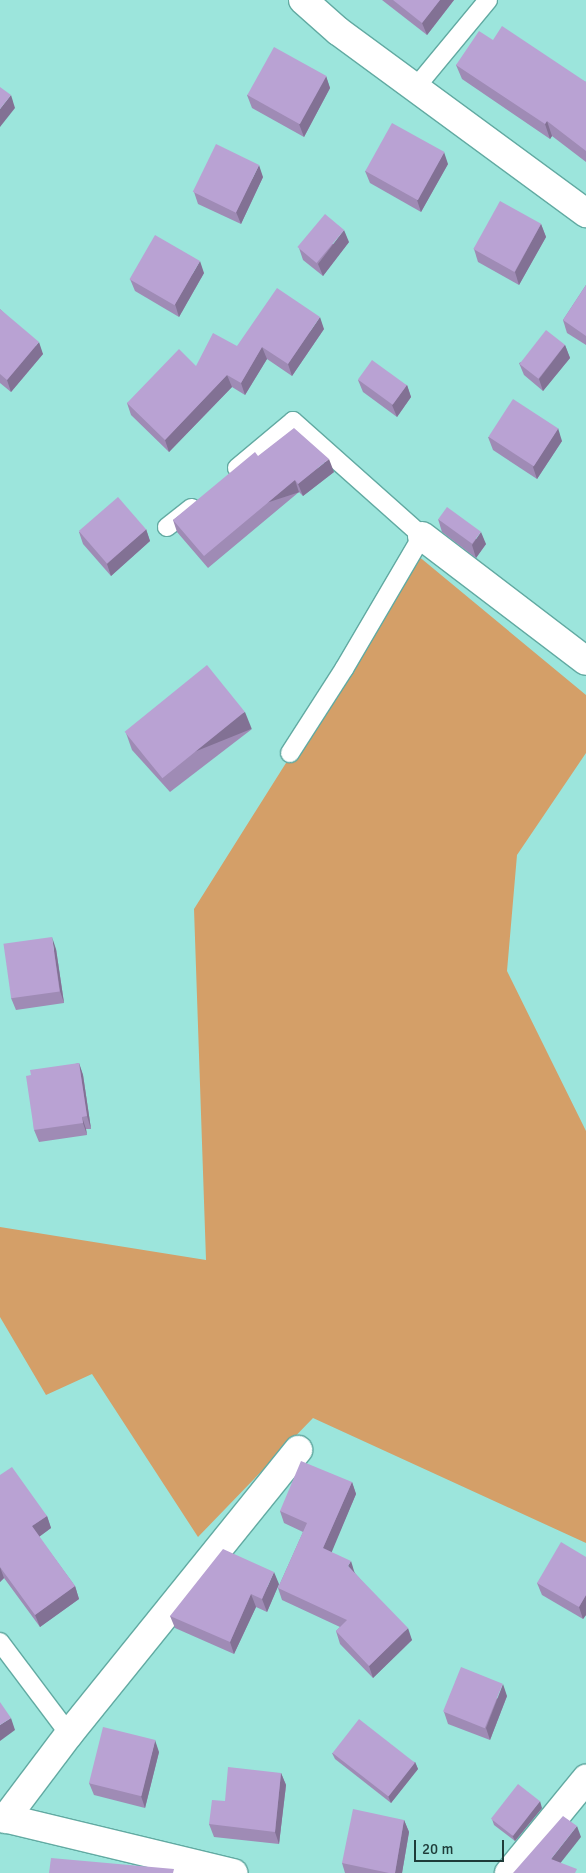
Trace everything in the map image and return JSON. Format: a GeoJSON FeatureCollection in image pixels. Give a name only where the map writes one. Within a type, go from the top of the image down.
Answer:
{"type":"FeatureCollection","features":[{"type":"Feature","properties":{"kind":"street"},"geometry":{"type":"LineString","coordinates":[[303,0],[338,32],[416,87],[586,213]]}},
{"type":"Feature","properties":{"kind":"street"},"geometry":{"type":"LineString","coordinates":[[422,536],[586,661]]}},
{"type":"Feature","properties":{"kind":"street"},"geometry":{"type":"LineString","coordinates":[[233,1873],[3,1818],[298,1450]]}},
{"type":"Feature","properties":{"kind":"street"},"geometry":{"type":"LineString","coordinates":[[509,1873],[586,1779]]}},
{"type":"Feature","properties":{"kind":"lane"},"geometry":{"type":"LineString","coordinates":[[416,87],[488,0]]}},
{"type":"Feature","properties":{"kind":"lane"},"geometry":{"type":"LineString","coordinates":[[226,478],[293,421],[422,536],[344,669],[290,753]]}},
{"type":"Feature","properties":{"kind":"lane"},"geometry":{"type":"LineString","coordinates":[[167,527],[204,496]]}},
{"type":"Feature","properties":{"kind":"lane"},"geometry":{"type":"LineString","coordinates":[[0,1642],[69,1734]]}},
{"type":"Feature","properties":{"kind":"shaded area"},"geometry":{"type":"Polygon","coordinates":[[[417,555],[586,695],[586,753],[517,855],[507,971],[586,1131],[586,1543],[313,1418],[198,1537],[92,1374],[46,1395],[0,1317],[0,1227],[206,1260],[194,909],[417,555]]]}},
{"type":"Feature","properties":{"kind":"building"},"geometry":{"type":"Polygon","coordinates":[[[393,0],[440,0],[422,23],[393,0]]]}},
{"type":"Feature","properties":{"kind":"building"},"geometry":{"type":"Polygon","coordinates":[[[502,26],[586,82],[586,151],[547,121],[545,124],[456,65],[479,31],[493,40],[502,26]]]}},
{"type":"Feature","properties":{"kind":"building"},"geometry":{"type":"Polygon","coordinates":[[[274,47],[326,76],[300,124],[247,95],[274,47]]]}},
{"type":"Feature","properties":{"kind":"building"},"geometry":{"type":"Polygon","coordinates":[[[0,87],[11,95],[0,109],[0,87]]]}},
{"type":"Feature","properties":{"kind":"building"},"geometry":{"type":"Polygon","coordinates":[[[392,123],[444,152],[418,200],[365,171],[392,123]]]}},
{"type":"Feature","properties":{"kind":"building"},"geometry":{"type":"Polygon","coordinates":[[[216,144],[259,165],[236,213],[193,192],[216,144]]]}},
{"type":"Feature","properties":{"kind":"building"},"geometry":{"type":"Polygon","coordinates":[[[500,201],[541,224],[514,272],[473,249],[500,201]]]}},
{"type":"Feature","properties":{"kind":"building"},"geometry":{"type":"Polygon","coordinates":[[[325,214],[344,230],[317,263],[297,247],[325,214]]]}},
{"type":"Feature","properties":{"kind":"building"},"geometry":{"type":"Polygon","coordinates":[[[155,235],[200,261],[175,305],[130,279],[155,235]]]}},
{"type":"Feature","properties":{"kind":"building"},"geometry":{"type":"Polygon","coordinates":[[[586,285],[586,336],[563,320],[586,285]]]}},
{"type":"Feature","properties":{"kind":"building"},"geometry":{"type":"Polygon","coordinates":[[[277,288],[320,317],[288,364],[262,347],[241,383],[227,375],[165,440],[127,403],[179,349],[196,366],[213,333],[237,346],[277,288]]]}},
{"type":"Feature","properties":{"kind":"building"},"geometry":{"type":"Polygon","coordinates":[[[0,309],[39,342],[7,380],[0,374],[0,309]]]}},
{"type":"Feature","properties":{"kind":"building"},"geometry":{"type":"Polygon","coordinates":[[[546,330],[565,345],[538,379],[520,364],[546,330]]]}},
{"type":"Feature","properties":{"kind":"building"},"geometry":{"type":"Polygon","coordinates":[[[372,360],[407,385],[393,405],[358,379],[372,360]]]}},
{"type":"Feature","properties":{"kind":"building"},"geometry":{"type":"Polygon","coordinates":[[[513,399],[558,428],[534,466],[488,437],[513,399]]]}},
{"type":"Feature","properties":{"kind":"building"},"geometry":{"type":"Polygon","coordinates":[[[294,428],[329,459],[298,484],[295,480],[204,556],[173,520],[255,452],[258,456],[294,428]]]}},
{"type":"Feature","properties":{"kind":"building"},"geometry":{"type":"Polygon","coordinates":[[[118,497],[146,529],[107,564],[79,531],[118,497]]]}},
{"type":"Feature","properties":{"kind":"building"},"geometry":{"type":"Polygon","coordinates":[[[447,507],[481,532],[472,544],[438,519],[447,507]]]}},
{"type":"Feature","properties":{"kind":"building"},"geometry":{"type":"Polygon","coordinates":[[[207,665],[245,712],[162,778],[125,732],[207,665]]]}},
{"type":"Feature","properties":{"kind":"building"},"geometry":{"type":"Polygon","coordinates":[[[52,937],[60,991],[11,998],[3,944],[52,937]]]}},
{"type":"Feature","properties":{"kind":"building"},"geometry":{"type":"Polygon","coordinates":[[[79,1063],[87,1116],[82,1117],[83,1123],[34,1130],[26,1076],[31,1075],[30,1070],[79,1063]]]}},
{"type":"Feature","properties":{"kind":"building"},"geometry":{"type":"Polygon","coordinates":[[[301,1461],[352,1482],[323,1548],[351,1561],[348,1566],[408,1628],[369,1666],[336,1631],[347,1620],[278,1588],[307,1523],[280,1511],[301,1461]]]}},
{"type":"Feature","properties":{"kind":"building"},"geometry":{"type":"Polygon","coordinates":[[[12,1467],[47,1516],[32,1526],[75,1586],[35,1615],[0,1567],[0,1475],[12,1467]]]}},
{"type":"Feature","properties":{"kind":"building"},"geometry":{"type":"Polygon","coordinates":[[[561,1542],[586,1557],[586,1595],[579,1607],[537,1583],[561,1542]]]}},
{"type":"Feature","properties":{"kind":"building"},"geometry":{"type":"Polygon","coordinates":[[[223,1549],[274,1572],[262,1599],[251,1594],[230,1642],[170,1616],[223,1549]]]}},
{"type":"Feature","properties":{"kind":"building"},"geometry":{"type":"Polygon","coordinates":[[[461,1667],[503,1684],[485,1728],[443,1712],[461,1667]]]}},
{"type":"Feature","properties":{"kind":"building"},"geometry":{"type":"Polygon","coordinates":[[[0,1702],[11,1718],[0,1725],[0,1702]]]}},
{"type":"Feature","properties":{"kind":"building"},"geometry":{"type":"Polygon","coordinates":[[[359,1719],[415,1763],[388,1797],[333,1753],[359,1719]]]}},
{"type":"Feature","properties":{"kind":"building"},"geometry":{"type":"Polygon","coordinates":[[[103,1727],[155,1740],[141,1796],[89,1783],[103,1727]]]}},
{"type":"Feature","properties":{"kind":"building"},"geometry":{"type":"Polygon","coordinates":[[[228,1767],[281,1773],[275,1832],[209,1824],[212,1800],[225,1801],[228,1767]]]}},
{"type":"Feature","properties":{"kind":"building"},"geometry":{"type":"Polygon","coordinates":[[[518,1784],[540,1801],[513,1836],[491,1819],[518,1784]]]}},
{"type":"Feature","properties":{"kind":"building"},"geometry":{"type":"Polygon","coordinates":[[[353,1809],[404,1820],[395,1873],[342,1863],[353,1809]]]}},
{"type":"Feature","properties":{"kind":"building"},"geometry":{"type":"Polygon","coordinates":[[[563,1816],[577,1826],[551,1859],[577,1869],[575,1873],[513,1873],[563,1816]]]}},
{"type":"Feature","properties":{"kind":"building"},"geometry":{"type":"Polygon","coordinates":[[[51,1858],[174,1869],[173,1873],[49,1873],[51,1858]]]}}]}
